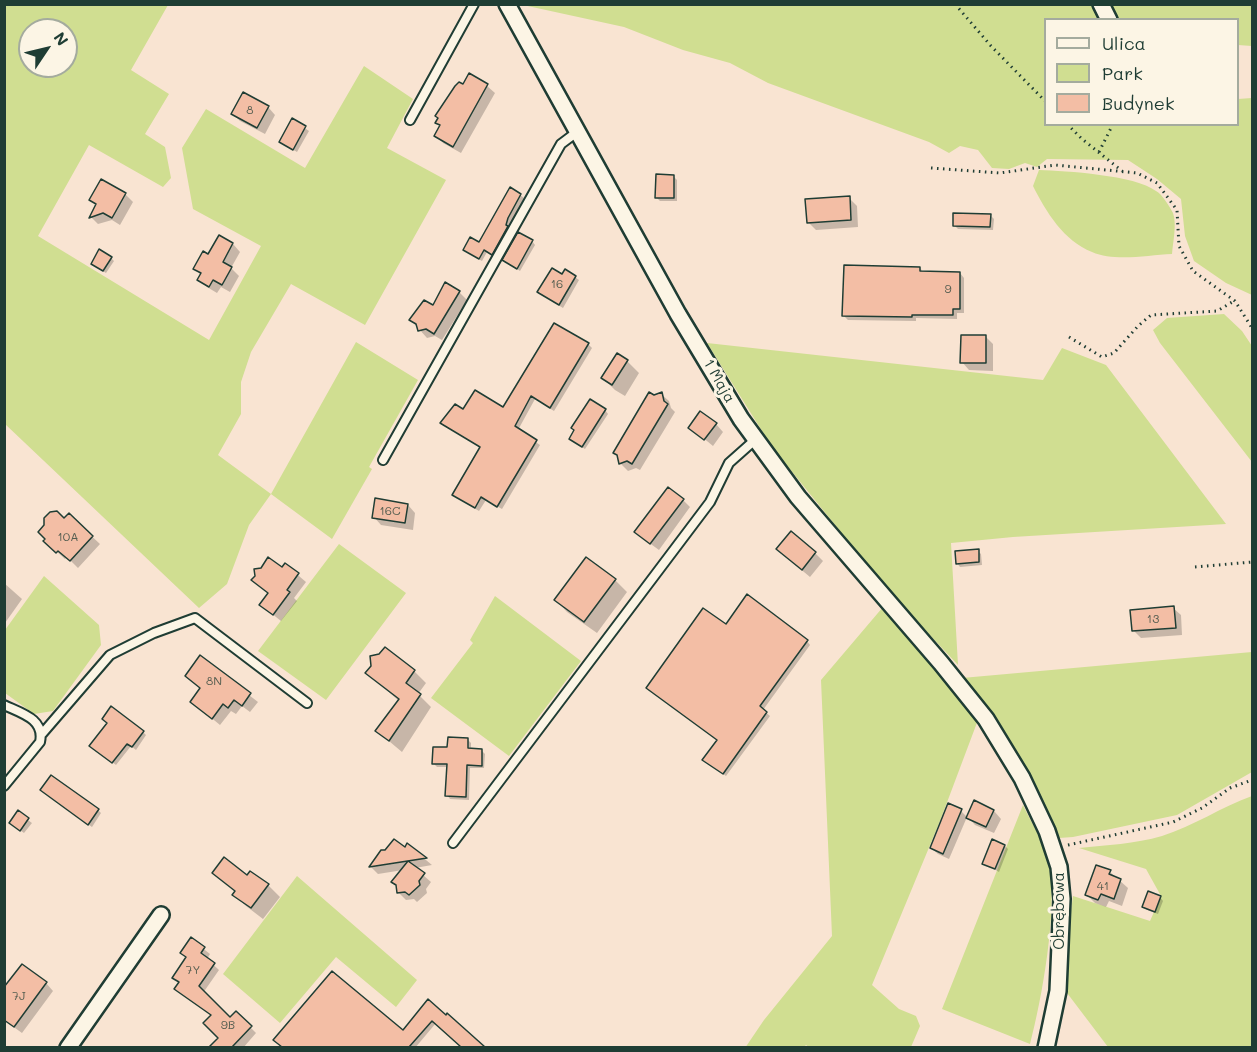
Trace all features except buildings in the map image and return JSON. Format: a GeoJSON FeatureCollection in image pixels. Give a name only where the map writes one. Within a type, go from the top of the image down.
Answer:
{"type":"FeatureCollection","features":[{"type":"Feature","properties":{"kind":"street","name":"1 Maja"},"geometry":{"type":"LineString","coordinates":[[507,4],[678,314],[741,419],[798,497],[949,672],[986,719]]}},
{"type":"Feature","properties":{"kind":"street"},"geometry":{"type":"LineString","coordinates":[[1101,4],[1108,18]]}},
{"type":"Feature","properties":{"kind":"street","name":"Obrębowa"},"geometry":{"type":"LineString","coordinates":[[986,719],[1022,778],[1054,849],[1059,867],[1062,899],[1058,991],[1046,1047]]}},
{"type":"Feature","properties":{"kind":"street"},"geometry":{"type":"LineString","coordinates":[[68,1047],[161,915]]}},
{"type":"Feature","properties":{"kind":"lane"},"geometry":{"type":"LineString","coordinates":[[410,120],[474,4]]}},
{"type":"Feature","properties":{"kind":"lane"},"geometry":{"type":"LineString","coordinates":[[383,460],[561,144],[577,132]]}},
{"type":"Feature","properties":{"kind":"lane"},"geometry":{"type":"LineString","coordinates":[[453,843],[710,502],[729,463],[756,439]]}},
{"type":"Feature","properties":{"kind":"lane"},"geometry":{"type":"LineString","coordinates":[[41,735],[110,656],[154,633],[195,618],[307,703]]}},
{"type":"Feature","properties":{"kind":"lane"},"geometry":{"type":"LineString","coordinates":[[4,705],[34,720],[40,727],[41,735],[40,742],[4,786]]}},
{"type":"Feature","properties":{"kind":"path"},"geometry":{"type":"LineString","coordinates":[[955,4],[1044,100]]}},
{"type":"Feature","properties":{"kind":"path"},"geometry":{"type":"LineString","coordinates":[[1069,126],[1124,172]]}},
{"type":"Feature","properties":{"kind":"path"},"geometry":{"type":"LineString","coordinates":[[1099,152],[1112,126]]}},
{"type":"Feature","properties":{"kind":"path"},"geometry":{"type":"LineString","coordinates":[[931,168],[1000,173],[1055,165],[1137,173],[1157,183],[1177,210],[1179,246],[1193,270],[1235,301],[1252,328]]}},
{"type":"Feature","properties":{"kind":"path"},"geometry":{"type":"LineString","coordinates":[[1069,338],[1102,357],[1114,352],[1151,315],[1217,311],[1235,301]]}},
{"type":"Feature","properties":{"kind":"path"},"geometry":{"type":"LineString","coordinates":[[1195,567],[1252,562]]}},
{"type":"Feature","properties":{"kind":"path"},"geometry":{"type":"LineString","coordinates":[[1054,849],[1081,841],[1173,822],[1202,808],[1230,788],[1252,780]]}},
{"type":"Feature","properties":{"kind":"green space"},"geometry":{"type":"Polygon","coordinates":[[[4,5],[168,5],[131,70],[169,94],[145,134],[165,147],[171,178],[163,187],[89,145],[38,236],[209,340],[261,246],[193,209],[182,148],[206,109],[305,168],[364,66],[413,99],[387,148],[446,180],[365,325],[291,284],[251,352],[241,382],[241,414],[218,455],[271,494],[249,525],[227,584],[199,608],[5,424],[4,5]]]}},
{"type":"Feature","properties":{"kind":"green space"},"geometry":{"type":"Polygon","coordinates":[[[523,5],[1098,5],[1105,18],[1044,18],[1044,126],[1239,126],[1239,99],[1252,98],[1252,295],[1226,283],[1194,261],[1185,236],[1181,199],[1157,179],[1128,160],[1047,159],[1037,167],[1025,163],[1009,169],[992,168],[978,150],[960,146],[949,153],[929,142],[768,83],[730,63],[683,50],[624,27],[523,5]]]}},
{"type":"Feature","properties":{"kind":"green space"},"geometry":{"type":"Polygon","coordinates":[[[1106,5],[1252,5],[1252,46],[1239,45],[1239,18],[1114,18],[1106,5]]]}},
{"type":"Feature","properties":{"kind":"green space"},"geometry":{"type":"Polygon","coordinates":[[[1039,170],[1117,178],[1133,181],[1156,191],[1173,213],[1175,228],[1172,254],[1111,257],[1082,247],[1057,225],[1038,196],[1033,186],[1039,170]]]}},
{"type":"Feature","properties":{"kind":"green space"},"geometry":{"type":"Polygon","coordinates":[[[1224,314],[1242,331],[1252,346],[1252,462],[1160,343],[1153,330],[1167,318],[1224,314]]]}},
{"type":"Feature","properties":{"kind":"green space"},"geometry":{"type":"Polygon","coordinates":[[[356,342],[418,380],[369,467],[372,469],[332,539],[271,494],[356,342]]]}},
{"type":"Feature","properties":{"kind":"green space"},"geometry":{"type":"Polygon","coordinates":[[[707,343],[1043,380],[1062,348],[1106,365],[1226,524],[951,543],[958,665],[890,593],[772,447],[707,343]]]}},
{"type":"Feature","properties":{"kind":"green space"},"geometry":{"type":"Polygon","coordinates":[[[339,544],[406,593],[326,700],[258,651],[339,544]]]}},
{"type":"Feature","properties":{"kind":"green space"},"geometry":{"type":"Polygon","coordinates":[[[44,576],[99,625],[101,645],[53,711],[34,714],[5,693],[5,630],[44,576]]]}},
{"type":"Feature","properties":{"kind":"green space"},"geometry":{"type":"Polygon","coordinates":[[[495,596],[581,661],[509,756],[431,698],[473,643],[470,640],[495,596]]]}},
{"type":"Feature","properties":{"kind":"green space"},"geometry":{"type":"Polygon","coordinates":[[[883,607],[978,720],[940,821],[872,985],[899,1009],[916,1016],[920,1026],[911,1047],[810,1048],[806,1045],[803,1048],[745,1048],[764,1020],[832,936],[821,680],[883,607]]]}},
{"type":"Feature","properties":{"kind":"green space"},"geometry":{"type":"Polygon","coordinates":[[[1252,652],[1252,772],[1177,815],[1073,837],[1059,838],[1055,835],[1020,757],[994,714],[962,678],[1252,652]]]}},
{"type":"Feature","properties":{"kind":"green space"},"geometry":{"type":"Polygon","coordinates":[[[1252,796],[1252,1047],[1108,1047],[1061,985],[1073,896],[1150,921],[1161,896],[1146,869],[1079,848],[1131,843],[1162,836],[1252,796]]]}},
{"type":"Feature","properties":{"kind":"green space"},"geometry":{"type":"Polygon","coordinates":[[[1023,805],[1045,849],[1049,865],[1052,905],[1047,954],[1030,1044],[942,1009],[1023,805]]]}},
{"type":"Feature","properties":{"kind":"green space"},"geometry":{"type":"Polygon","coordinates":[[[297,876],[417,980],[396,1007],[336,957],[280,1023],[223,974],[297,876]]]}}]}
